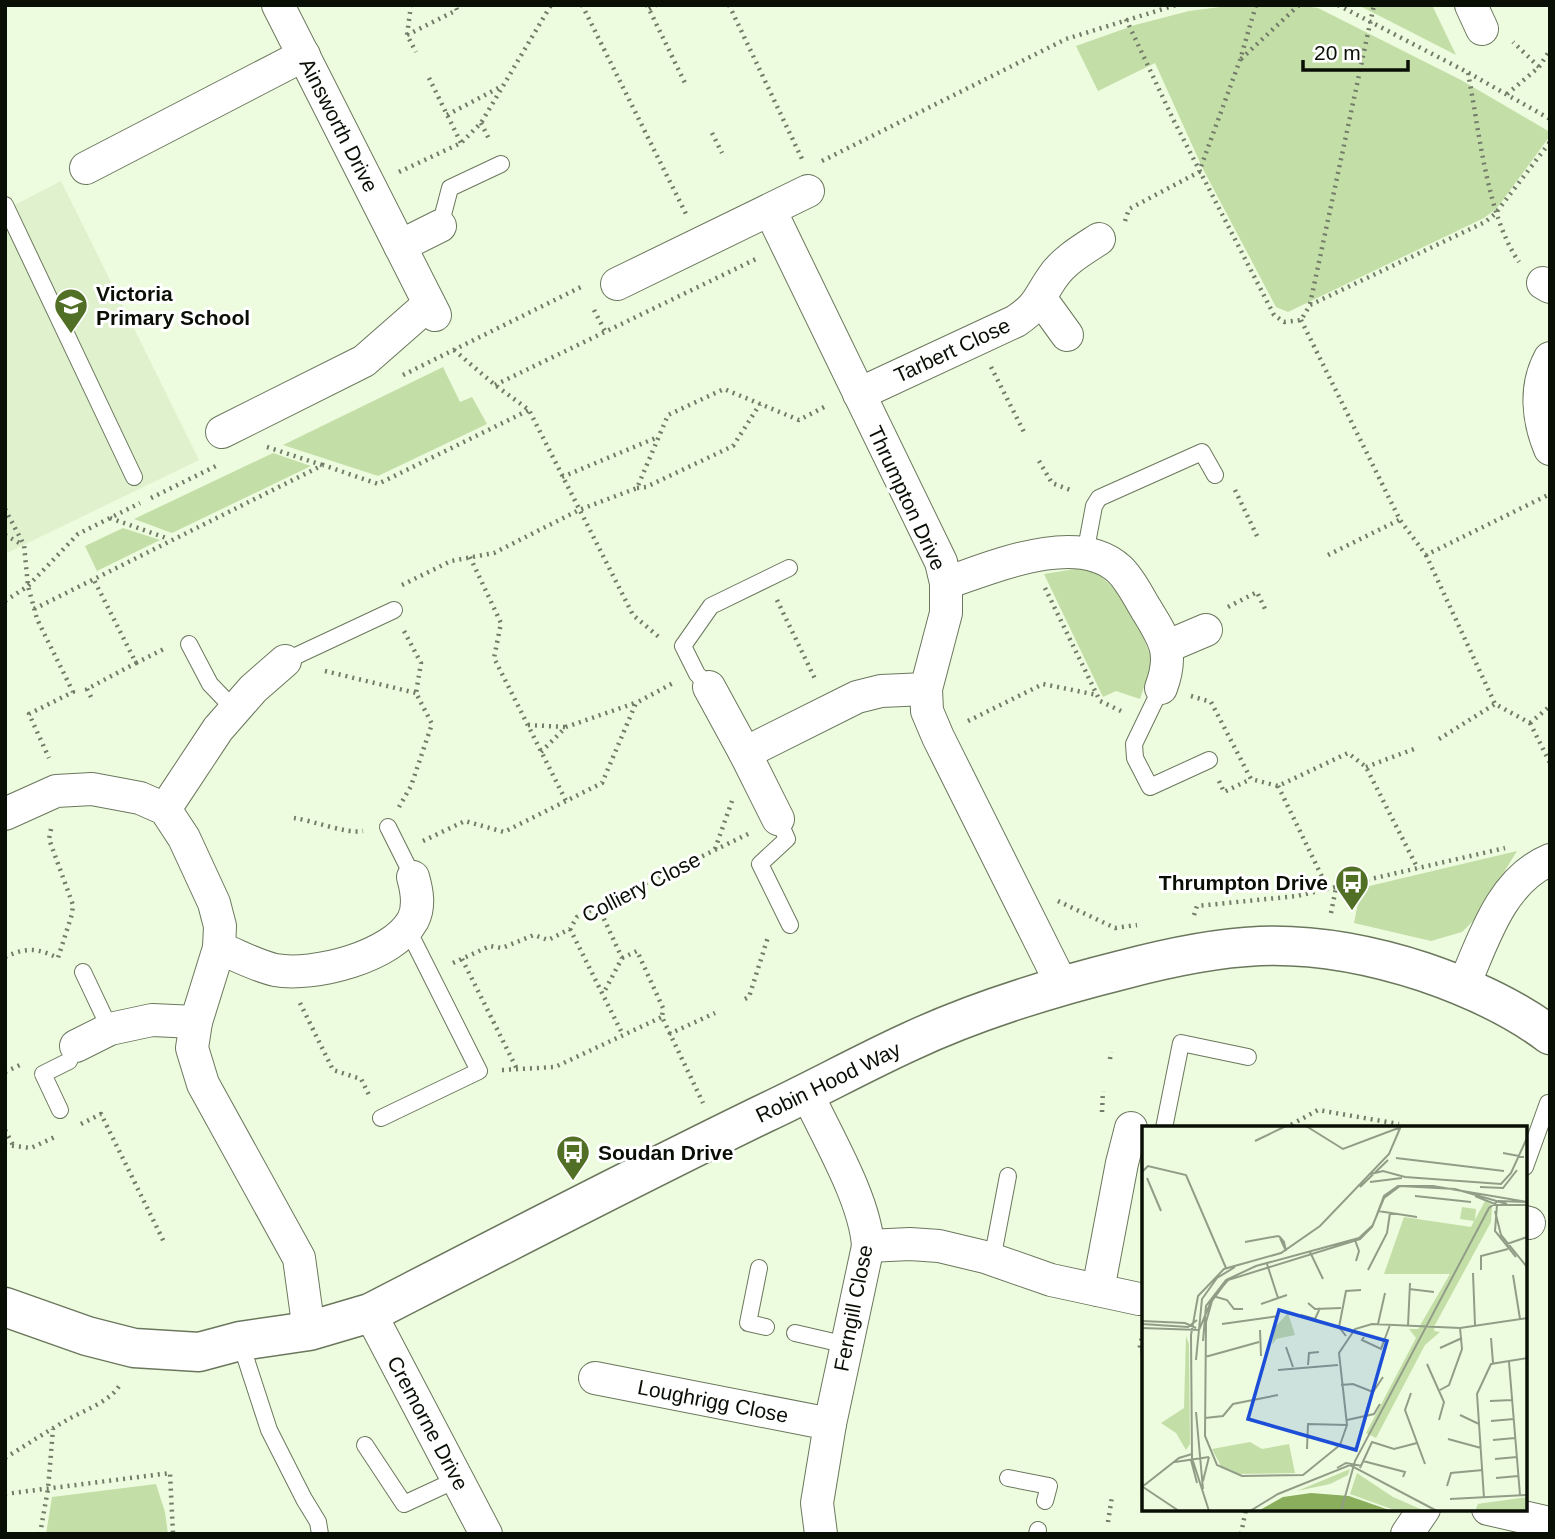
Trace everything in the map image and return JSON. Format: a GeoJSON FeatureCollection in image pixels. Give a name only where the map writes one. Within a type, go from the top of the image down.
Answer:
{"type":"FeatureCollection","features":[{"type":"Feature","properties":{"kind":"street","name":"Ainsworth Drive"},"geometry":{"type":"LineString","coordinates":[[278,5],[432,309]]}},
{"type":"Feature","properties":{"kind":"street"},"geometry":{"type":"LineString","coordinates":[[86,168],[304,55]]}},
{"type":"Feature","properties":{"kind":"street"},"geometry":{"type":"LineString","coordinates":[[617,284],[770,210],[809,174]]}},
{"type":"Feature","properties":{"kind":"street","name":"Thrumpton Drive"},"geometry":{"type":"LineString","coordinates":[[770,210],[941,562],[946,583],[946,613],[926,689],[928,710],[938,737],[1062,985]]}},
{"type":"Feature","properties":{"kind":"street"},"geometry":{"type":"LineString","coordinates":[[400,246],[440,226]]}},
{"type":"Feature","properties":{"kind":"street","name":"Tarbert Close"},"geometry":{"type":"LineString","coordinates":[[859,394],[1016,321],[1041,299],[1052,277],[1067,261],[1099,239]]}},
{"type":"Feature","properties":{"kind":"street"},"geometry":{"type":"LineString","coordinates":[[1041,299],[1067,335]]}},
{"type":"Feature","properties":{"kind":"street"},"geometry":{"type":"LineString","coordinates":[[222,432],[364,361],[432,309]]}},
{"type":"Feature","properties":{"kind":"street"},"geometry":{"type":"LineString","coordinates":[[1550,358],[1540,386],[1539,415],[1550,449]]}},
{"type":"Feature","properties":{"kind":"street"},"geometry":{"type":"LineString","coordinates":[[946,583],[1029,556],[1056,552],[1101,558],[1119,569],[1149,614],[1166,647],[1167,671],[1161,688]]}},
{"type":"Feature","properties":{"kind":"street"},"geometry":{"type":"LineString","coordinates":[[1166,647],[1206,630]]}},
{"type":"Feature","properties":{"kind":"street"},"geometry":{"type":"LineString","coordinates":[[165,809],[218,729],[253,689],[285,661]]}},
{"type":"Feature","properties":{"kind":"street"},"geometry":{"type":"LineString","coordinates":[[709,687],[778,820]]}},
{"type":"Feature","properties":{"kind":"street"},"geometry":{"type":"LineString","coordinates":[[745,753],[857,697],[881,691],[926,689]]}},
{"type":"Feature","properties":{"kind":"street"},"geometry":{"type":"LineString","coordinates":[[5,814],[56,791],[92,789],[141,798],[165,809],[184,838],[214,902],[220,926],[219,948],[196,1022],[192,1048],[203,1084],[299,1258],[309,1331]]}},
{"type":"Feature","properties":{"kind":"street"},"geometry":{"type":"LineString","coordinates":[[1464,985],[1491,924],[1511,890],[1530,872],[1550,860]]}},
{"type":"Feature","properties":{"kind":"street"},"geometry":{"type":"LineString","coordinates":[[219,948],[273,970],[302,972],[353,962],[386,945],[407,928],[416,908],[417,891],[407,864]]}},
{"type":"Feature","properties":{"kind":"street","name":"Robin Hood Way"},"geometry":{"type":"LineString","coordinates":[[5,1307],[88,1336],[134,1348],[199,1352],[240,1341],[309,1331],[370,1313],[911,1041],[1062,985],[1212,950],[1262,946],[1312,948],[1366,956],[1464,985],[1550,1035]]}},
{"type":"Feature","properties":{"kind":"street"},"geometry":{"type":"LineString","coordinates":[[76,1046],[110,1029],[152,1020],[196,1022]]}},
{"type":"Feature","properties":{"kind":"street","name":"Ferngill Close"},"geometry":{"type":"LineString","coordinates":[[807,1093],[860,1206],[867,1227],[868,1246],[830,1424],[817,1503],[821,1534]]}},
{"type":"Feature","properties":{"kind":"street"},"geometry":{"type":"LineString","coordinates":[[1098,1290],[1133,1166],[1131,1128]]}},
{"type":"Feature","properties":{"kind":"street"},"geometry":{"type":"LineString","coordinates":[[868,1246],[939,1246],[1051,1280],[1098,1290],[1142,1308]]}},
{"type":"Feature","properties":{"kind":"street","name":"Cremorne Drive"},"geometry":{"type":"LineString","coordinates":[[370,1313],[486,1534]]}},
{"type":"Feature","properties":{"kind":"street","name":"Loughrigg Close"},"geometry":{"type":"LineString","coordinates":[[595,1378],[830,1424]]}},
{"type":"Feature","properties":{"kind":"street"},"geometry":{"type":"LineString","coordinates":[[1407,1534],[1423,1511]]}},
{"type":"Feature","properties":{"kind":"street"},"geometry":{"type":"LineString","coordinates":[[1497,1511],[1550,1523]]}},
{"type":"Feature","properties":{"kind":"lane"},"geometry":{"type":"LineString","coordinates":[[440,226],[450,188],[501,164]]}},
{"type":"Feature","properties":{"kind":"lane"},"geometry":{"type":"LineString","coordinates":[[5,205],[134,477]]}},
{"type":"Feature","properties":{"kind":"lane"},"geometry":{"type":"LineString","coordinates":[[1085,554],[1094,506],[1099,498],[1202,452],[1215,475]]}},
{"type":"Feature","properties":{"kind":"lane"},"geometry":{"type":"LineString","coordinates":[[709,687],[697,674],[683,646],[711,606],[789,568]]}},
{"type":"Feature","properties":{"kind":"lane"},"geometry":{"type":"LineString","coordinates":[[285,661],[394,610]]}},
{"type":"Feature","properties":{"kind":"lane"},"geometry":{"type":"LineString","coordinates":[[189,644],[210,684],[234,710]]}},
{"type":"Feature","properties":{"kind":"lane"},"geometry":{"type":"LineString","coordinates":[[1161,688],[1134,744],[1135,758],[1150,787],[1209,760]]}},
{"type":"Feature","properties":{"kind":"lane"},"geometry":{"type":"LineString","coordinates":[[778,820],[787,839],[760,864],[790,925]]}},
{"type":"Feature","properties":{"kind":"lane"},"geometry":{"type":"LineString","coordinates":[[388,827],[407,864]]}},
{"type":"Feature","properties":{"kind":"lane"},"geometry":{"type":"LineString","coordinates":[[381,1118],[479,1071],[407,928]]}},
{"type":"Feature","properties":{"kind":"lane"},"geometry":{"type":"LineString","coordinates":[[83,972],[110,1029]]}},
{"type":"Feature","properties":{"kind":"lane"},"geometry":{"type":"LineString","coordinates":[[1164,1126],[1181,1043],[1248,1057]]}},
{"type":"Feature","properties":{"kind":"lane"},"geometry":{"type":"LineString","coordinates":[[60,1110],[43,1074],[69,1061],[76,1046]]}},
{"type":"Feature","properties":{"kind":"lane"},"geometry":{"type":"LineString","coordinates":[[1527,1161],[1548,1103]]}},
{"type":"Feature","properties":{"kind":"lane"},"geometry":{"type":"LineString","coordinates":[[992,1260],[1008,1175]]}},
{"type":"Feature","properties":{"kind":"lane"},"geometry":{"type":"LineString","coordinates":[[759,1268],[748,1323],[766,1327]]}},
{"type":"Feature","properties":{"kind":"lane"},"geometry":{"type":"LineString","coordinates":[[795,1333],[847,1345]]}},
{"type":"Feature","properties":{"kind":"lane"},"geometry":{"type":"LineString","coordinates":[[240,1341],[269,1430],[318,1522],[320,1534]]}},
{"type":"Feature","properties":{"kind":"lane"},"geometry":{"type":"LineString","coordinates":[[365,1445],[404,1504],[458,1479]]}},
{"type":"Feature","properties":{"kind":"lane"},"geometry":{"type":"LineString","coordinates":[[1008,1478],[1049,1486],[1045,1501]]}},
{"type":"Feature","properties":{"kind":"path"},"geometry":{"type":"LineString","coordinates":[[411,5],[407,35],[416,52]]}},
{"type":"Feature","properties":{"kind":"path"},"geometry":{"type":"LineString","coordinates":[[407,35],[457,10],[455,5]]}},
{"type":"Feature","properties":{"kind":"path"},"geometry":{"type":"LineString","coordinates":[[370,186],[461,143],[481,123],[551,5]]}},
{"type":"Feature","properties":{"kind":"path"},"geometry":{"type":"LineString","coordinates":[[582,5],[701,243]]}},
{"type":"Feature","properties":{"kind":"path"},"geometry":{"type":"LineString","coordinates":[[656,5],[648,7],[685,83]]}},
{"type":"Feature","properties":{"kind":"path"},"geometry":{"type":"LineString","coordinates":[[729,5],[809,174],[1066,39],[1176,5]]}},
{"type":"Feature","properties":{"kind":"path"},"geometry":{"type":"LineString","coordinates":[[1099,239],[1123,227],[1129,209],[1199,172],[1240,60],[1256,5]]}},
{"type":"Feature","properties":{"kind":"path"},"geometry":{"type":"LineString","coordinates":[[1240,60],[1299,5]]}},
{"type":"Feature","properties":{"kind":"path"},"geometry":{"type":"LineString","coordinates":[[1338,5],[1550,119]]}},
{"type":"Feature","properties":{"kind":"path"},"geometry":{"type":"LineString","coordinates":[[1301,320],[1310,305],[1374,5]]}},
{"type":"Feature","properties":{"kind":"path"},"geometry":{"type":"LineString","coordinates":[[1476,17],[1502,31],[1539,67]]}},
{"type":"Feature","properties":{"kind":"path"},"geometry":{"type":"LineString","coordinates":[[1126,19],[1172,120],[1274,315],[1284,322],[1301,320]]}},
{"type":"Feature","properties":{"kind":"path"},"geometry":{"type":"LineString","coordinates":[[1507,94],[1539,67],[1550,50]]}},
{"type":"Feature","properties":{"kind":"path"},"geometry":{"type":"LineString","coordinates":[[1467,72],[1495,214],[1510,250],[1525,270],[1546,285]]}},
{"type":"Feature","properties":{"kind":"path"},"geometry":{"type":"LineString","coordinates":[[429,78],[461,143]]}},
{"type":"Feature","properties":{"kind":"path"},"geometry":{"type":"LineString","coordinates":[[447,115],[503,85]]}},
{"type":"Feature","properties":{"kind":"path"},"geometry":{"type":"LineString","coordinates":[[712,133],[722,153]]}},
{"type":"Feature","properties":{"kind":"path"},"geometry":{"type":"LineString","coordinates":[[1310,305],[1485,222],[1495,214],[1550,142]]}},
{"type":"Feature","properties":{"kind":"path"},"geometry":{"type":"LineString","coordinates":[[495,385],[786,244]]}},
{"type":"Feature","properties":{"kind":"path"},"geometry":{"type":"LineString","coordinates":[[432,309],[454,349],[529,410],[633,615],[658,635],[663,643]]}},
{"type":"Feature","properties":{"kind":"path"},"geometry":{"type":"LineString","coordinates":[[1301,320],[1399,520],[1426,555],[1495,704],[1530,723],[1550,764]]}},
{"type":"Feature","properties":{"kind":"path"},"geometry":{"type":"LineString","coordinates":[[976,339],[1024,432]]}},
{"type":"Feature","properties":{"kind":"path"},"geometry":{"type":"LineString","coordinates":[[637,488],[668,415],[724,389],[799,420],[828,405],[859,394]]}},
{"type":"Feature","properties":{"kind":"path"},"geometry":{"type":"LineString","coordinates":[[294,818],[316,821],[353,833],[388,827],[411,786],[432,724],[416,693],[421,663],[385,593],[451,561],[495,553],[579,510],[646,487],[733,446],[760,404]]}},
{"type":"Feature","properties":{"kind":"path"},"geometry":{"type":"LineString","coordinates":[[260,444],[378,484],[529,410]]}},
{"type":"Feature","properties":{"kind":"path"},"geometry":{"type":"LineString","coordinates":[[562,477],[658,437]]}},
{"type":"Feature","properties":{"kind":"path"},"geometry":{"type":"LineString","coordinates":[[1039,461],[1052,483],[1070,491],[1099,498]]}},
{"type":"Feature","properties":{"kind":"path"},"geometry":{"type":"LineString","coordinates":[[34,609],[323,465]]}},
{"type":"Feature","properties":{"kind":"path"},"geometry":{"type":"LineString","coordinates":[[1215,475],[1229,477],[1257,536]]}},
{"type":"Feature","properties":{"kind":"path"},"geometry":{"type":"LineString","coordinates":[[1426,555],[1550,494]]}},
{"type":"Feature","properties":{"kind":"path"},"geometry":{"type":"LineString","coordinates":[[5,509],[24,545],[28,586],[37,619],[73,692],[29,714],[51,761],[56,791],[49,839],[73,905],[58,958]]}},
{"type":"Feature","properties":{"kind":"path"},"geometry":{"type":"LineString","coordinates":[[110,518],[170,540]]}},
{"type":"Feature","properties":{"kind":"path"},"geometry":{"type":"LineString","coordinates":[[1328,555],[1399,520]]}},
{"type":"Feature","properties":{"kind":"path"},"geometry":{"type":"LineString","coordinates":[[5,536],[24,545]]}},
{"type":"Feature","properties":{"kind":"path"},"geometry":{"type":"LineString","coordinates":[[5,601],[28,586],[62,550]]}},
{"type":"Feature","properties":{"kind":"path"},"geometry":{"type":"LineString","coordinates":[[1029,556],[1100,701],[1144,721]]}},
{"type":"Feature","properties":{"kind":"path"},"geometry":{"type":"LineString","coordinates":[[469,557],[501,623],[494,658],[566,801]]}},
{"type":"Feature","properties":{"kind":"path"},"geometry":{"type":"LineString","coordinates":[[91,697],[87,689],[136,663],[93,578]]}},
{"type":"Feature","properties":{"kind":"path"},"geometry":{"type":"LineString","coordinates":[[767,579],[830,710]]}},
{"type":"Feature","properties":{"kind":"path"},"geometry":{"type":"LineString","coordinates":[[1206,630],[1209,616],[1257,592],[1265,609]]}},
{"type":"Feature","properties":{"kind":"path"},"geometry":{"type":"LineString","coordinates":[[285,661],[416,693]]}},
{"type":"Feature","properties":{"kind":"path"},"geometry":{"type":"LineString","coordinates":[[527,725],[566,727],[636,703],[681,679],[690,695],[709,687]]}},
{"type":"Feature","properties":{"kind":"path"},"geometry":{"type":"LineString","coordinates":[[938,737],[1043,684],[1097,695]]}},
{"type":"Feature","properties":{"kind":"path"},"geometry":{"type":"LineString","coordinates":[[1161,688],[1211,702],[1251,779],[1278,786],[1348,753],[1366,767],[1418,869]]}},
{"type":"Feature","properties":{"kind":"path"},"geometry":{"type":"LineString","coordinates":[[407,864],[465,821],[504,832],[602,783],[636,703]]}},
{"type":"Feature","properties":{"kind":"path"},"geometry":{"type":"LineString","coordinates":[[1439,739],[1495,704]]}},
{"type":"Feature","properties":{"kind":"path"},"geometry":{"type":"LineString","coordinates":[[1530,723],[1550,706]]}},
{"type":"Feature","properties":{"kind":"path"},"geometry":{"type":"LineString","coordinates":[[541,752],[566,727]]}},
{"type":"Feature","properties":{"kind":"path"},"geometry":{"type":"LineString","coordinates":[[1366,767],[1413,750]]}},
{"type":"Feature","properties":{"kind":"path"},"geometry":{"type":"LineString","coordinates":[[1278,786],[1329,889]]}},
{"type":"Feature","properties":{"kind":"path","name":"Colliery Close"},"geometry":{"type":"LineString","coordinates":[[430,974],[490,946],[502,948],[534,935],[548,940],[570,929],[578,917],[598,906],[778,820]]}},
{"type":"Feature","properties":{"kind":"path"},"geometry":{"type":"LineString","coordinates":[[1186,917],[1196,915],[1197,906],[1297,896],[1517,845]]}},
{"type":"Feature","properties":{"kind":"path"},"geometry":{"type":"LineString","coordinates":[[1010,879],[1115,928],[1140,925]]}},
{"type":"Feature","properties":{"kind":"path"},"geometry":{"type":"LineString","coordinates":[[1336,888],[1331,913],[1338,915]]}},
{"type":"Feature","properties":{"kind":"path"},"geometry":{"type":"LineString","coordinates":[[598,906],[622,958]]}},
{"type":"Feature","properties":{"kind":"path"},"geometry":{"type":"LineString","coordinates":[[745,999],[749,997],[766,938],[790,925]]}},
{"type":"Feature","properties":{"kind":"path"},"geometry":{"type":"LineString","coordinates":[[570,929],[623,1035]]}},
{"type":"Feature","properties":{"kind":"path"},"geometry":{"type":"LineString","coordinates":[[5,957],[21,950],[41,950],[83,972]]}},
{"type":"Feature","properties":{"kind":"path"},"geometry":{"type":"LineString","coordinates":[[603,994],[622,958],[637,951],[663,1008],[662,1017],[718,1136]]}},
{"type":"Feature","properties":{"kind":"path"},"geometry":{"type":"LineString","coordinates":[[462,959],[517,1069]]}},
{"type":"Feature","properties":{"kind":"path"},"geometry":{"type":"LineString","coordinates":[[284,971],[333,1070],[361,1079],[381,1118]]}},
{"type":"Feature","properties":{"kind":"path"},"geometry":{"type":"LineString","coordinates":[[670,1034],[715,1013]]}},
{"type":"Feature","properties":{"kind":"path"},"geometry":{"type":"LineString","coordinates":[[479,1071],[555,1067],[662,1017]]}},
{"type":"Feature","properties":{"kind":"path"},"geometry":{"type":"LineString","coordinates":[[1110,1059],[1111,1052]]}},
{"type":"Feature","properties":{"kind":"path"},"geometry":{"type":"LineString","coordinates":[[1289,1126],[1318,1110],[1399,1124]]}},
{"type":"Feature","properties":{"kind":"path"},"geometry":{"type":"LineString","coordinates":[[72,1129],[101,1114],[165,1244]]}},
{"type":"Feature","properties":{"kind":"path"},"geometry":{"type":"LineString","coordinates":[[5,1130],[13,1146]]}},
{"type":"Feature","properties":{"kind":"path"},"geometry":{"type":"LineString","coordinates":[[5,1145],[30,1148],[61,1134]]}},
{"type":"Feature","properties":{"kind":"path"},"geometry":{"type":"LineString","coordinates":[[1142,1308],[1139,1351],[1142,1352]]}},
{"type":"Feature","properties":{"kind":"path"},"geometry":{"type":"LineString","coordinates":[[5,1458],[99,1403]]}},
{"type":"Feature","properties":{"kind":"path"},"geometry":{"type":"LineString","coordinates":[[40,1534],[48,1489],[53,1428]]}},
{"type":"Feature","properties":{"kind":"path"},"geometry":{"type":"LineString","coordinates":[[5,1494],[170,1473],[173,1534]]}},
{"type":"Feature","properties":{"kind":"path"},"geometry":{"type":"LineString","coordinates":[[1108,1522],[1112,1497]]}},
{"type":"Feature","properties":{"kind":"path"},"geometry":{"type":"LineString","coordinates":[[1241,1534],[1246,1511]]}},
{"type":"Feature","properties":{"kind":"shaded area"},"geometry":{"type":"Polygon","coordinates":[[[1236,5],[1298,5],[1318,8],[1461,80],[1550,132],[1550,136],[1497,208],[1484,218],[1288,312],[1276,307],[1203,169],[1155,63],[1098,91],[1076,46],[1135,25],[1189,11],[1236,5]]]}},
{"type":"Feature","properties":{"kind":"shaded area"},"geometry":{"type":"Polygon","coordinates":[[[1359,5],[1432,5],[1456,55],[1362,7],[1359,5]]]}},
{"type":"Feature","properties":{"kind":"shaded area","name":"Victoria Primary School"},"geometry":{"type":"Polygon","coordinates":[[[61,181],[199,460],[5,554],[5,210],[61,181]]]}},
{"type":"Feature","properties":{"kind":"shaded area"},"geometry":{"type":"Polygon","coordinates":[[[443,367],[460,402],[472,397],[487,424],[378,476],[283,445],[443,367]]]}},
{"type":"Feature","properties":{"kind":"shaded area"},"geometry":{"type":"Polygon","coordinates":[[[273,453],[311,466],[172,533],[134,519],[273,453]]]}},
{"type":"Feature","properties":{"kind":"shaded area"},"geometry":{"type":"Polygon","coordinates":[[[123,528],[160,540],[97,571],[85,546],[123,528]]]}},
{"type":"Feature","properties":{"kind":"shaded area"},"geometry":{"type":"Polygon","coordinates":[[[1081,568],[1098,573],[1114,589],[1142,634],[1152,660],[1150,683],[1145,684],[1140,699],[1116,691],[1103,697],[1044,574],[1081,568]]]}},
{"type":"Feature","properties":{"kind":"shaded area"},"geometry":{"type":"Polygon","coordinates":[[[1517,851],[1475,919],[1462,932],[1431,941],[1354,923],[1361,888],[1517,851]]]}},
{"type":"Feature","properties":{"kind":"shaded area"},"geometry":{"type":"Polygon","coordinates":[[[156,1484],[165,1512],[168,1534],[46,1534],[52,1497],[156,1484]]]}},
{"type":"Feature","properties":{"kind":"place","name":"Victoria Primary School"},"geometry":{"type":"Point","coordinates":[71,335]}},
{"type":"Feature","properties":{"kind":"place","name":"Thrumpton Drive"},"geometry":{"type":"Point","coordinates":[1352,912]}},
{"type":"Feature","properties":{"kind":"place","name":"Soudan Drive"},"geometry":{"type":"Point","coordinates":[573,1182]}}]}
